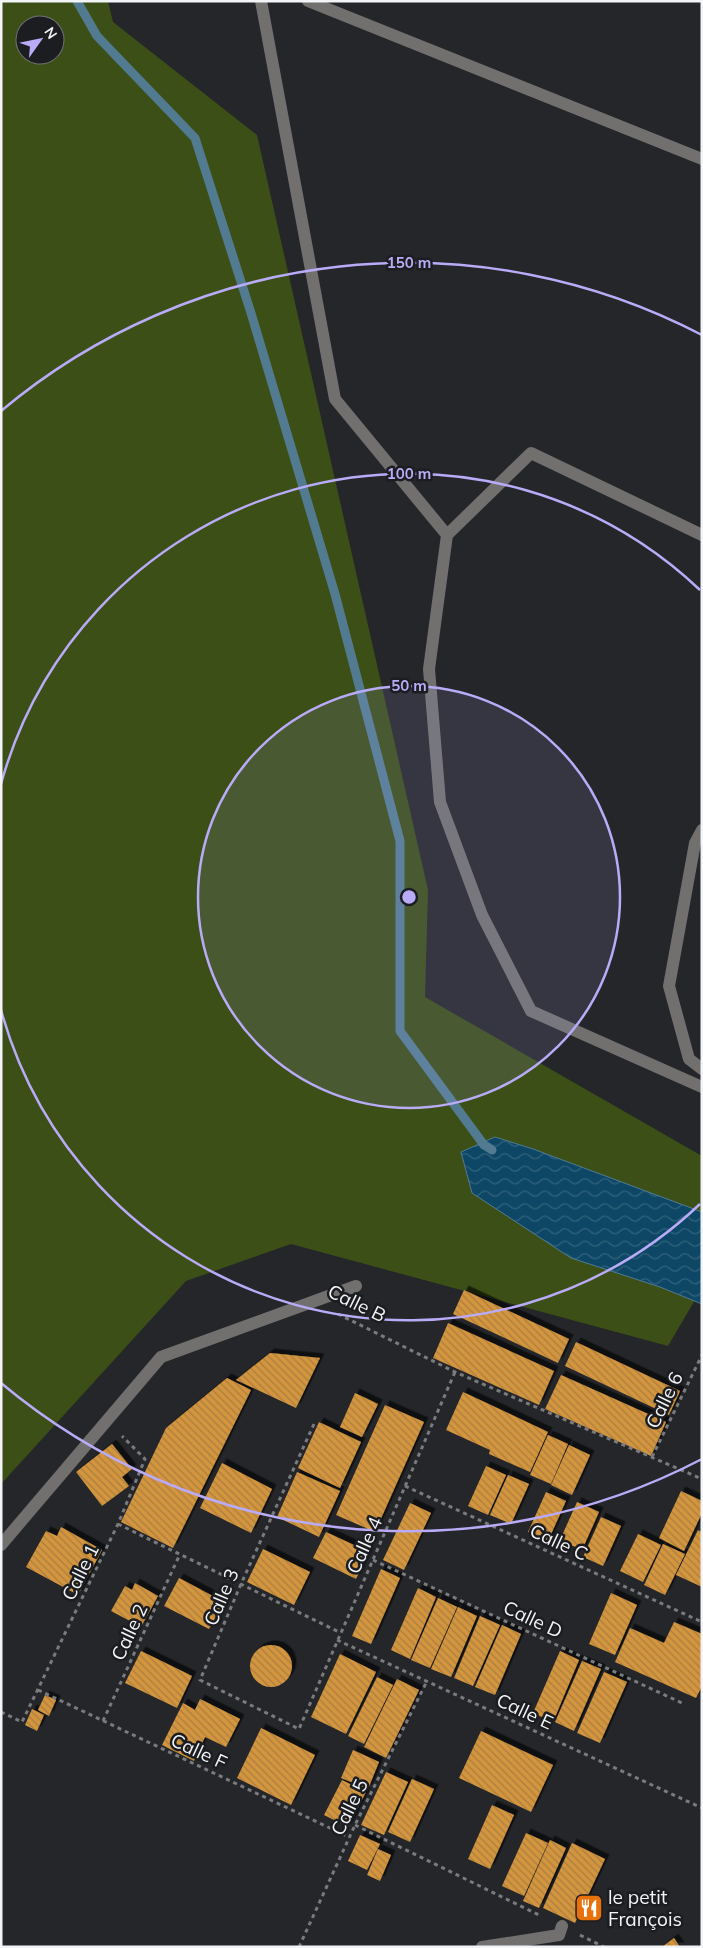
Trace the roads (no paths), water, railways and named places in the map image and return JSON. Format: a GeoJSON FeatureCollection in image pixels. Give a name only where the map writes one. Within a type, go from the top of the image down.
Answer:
{"type":"FeatureCollection","features":[{"type":"Feature","properties":{"kind":"lane"},"geometry":{"type":"LineString","coordinates":[[261,1],[335,399],[447,535]]}},
{"type":"Feature","properties":{"kind":"lane"},"geometry":{"type":"LineString","coordinates":[[308,1],[702,159]]}},
{"type":"Feature","properties":{"kind":"lane"},"geometry":{"type":"LineString","coordinates":[[702,535],[531,453],[447,535],[429,669],[440,802],[482,915],[531,1011],[702,1087]]}},
{"type":"Feature","properties":{"kind":"lane"},"geometry":{"type":"LineString","coordinates":[[702,830],[695,842],[669,986],[689,1059],[702,1069]]}},
{"type":"Feature","properties":{"kind":"lane","name":"Calle B"},"geometry":{"type":"LineString","coordinates":[[1,1545],[162,1357],[356,1286]]}},
{"type":"Feature","properties":{"kind":"lane"},"geometry":{"type":"LineString","coordinates":[[482,1947],[559,1934],[562,1926]]}},
{"type":"Feature","properties":{"kind":"water"},"geometry":{"type":"Polygon","coordinates":[[[495,1137],[533,1149],[702,1212],[702,1304],[660,1287],[571,1258],[472,1193],[461,1152],[495,1137]]]}},
{"type":"Feature","properties":{"kind":"waterway"},"geometry":{"type":"LineString","coordinates":[[77,1],[97,36],[195,138],[251,313],[335,594],[400,841],[400,1031],[484,1145],[492,1150]]}},
{"type":"Feature","properties":{"kind":"place","name":"le petit François"},"geometry":{"type":"Point","coordinates":[589,1908]}}]}
